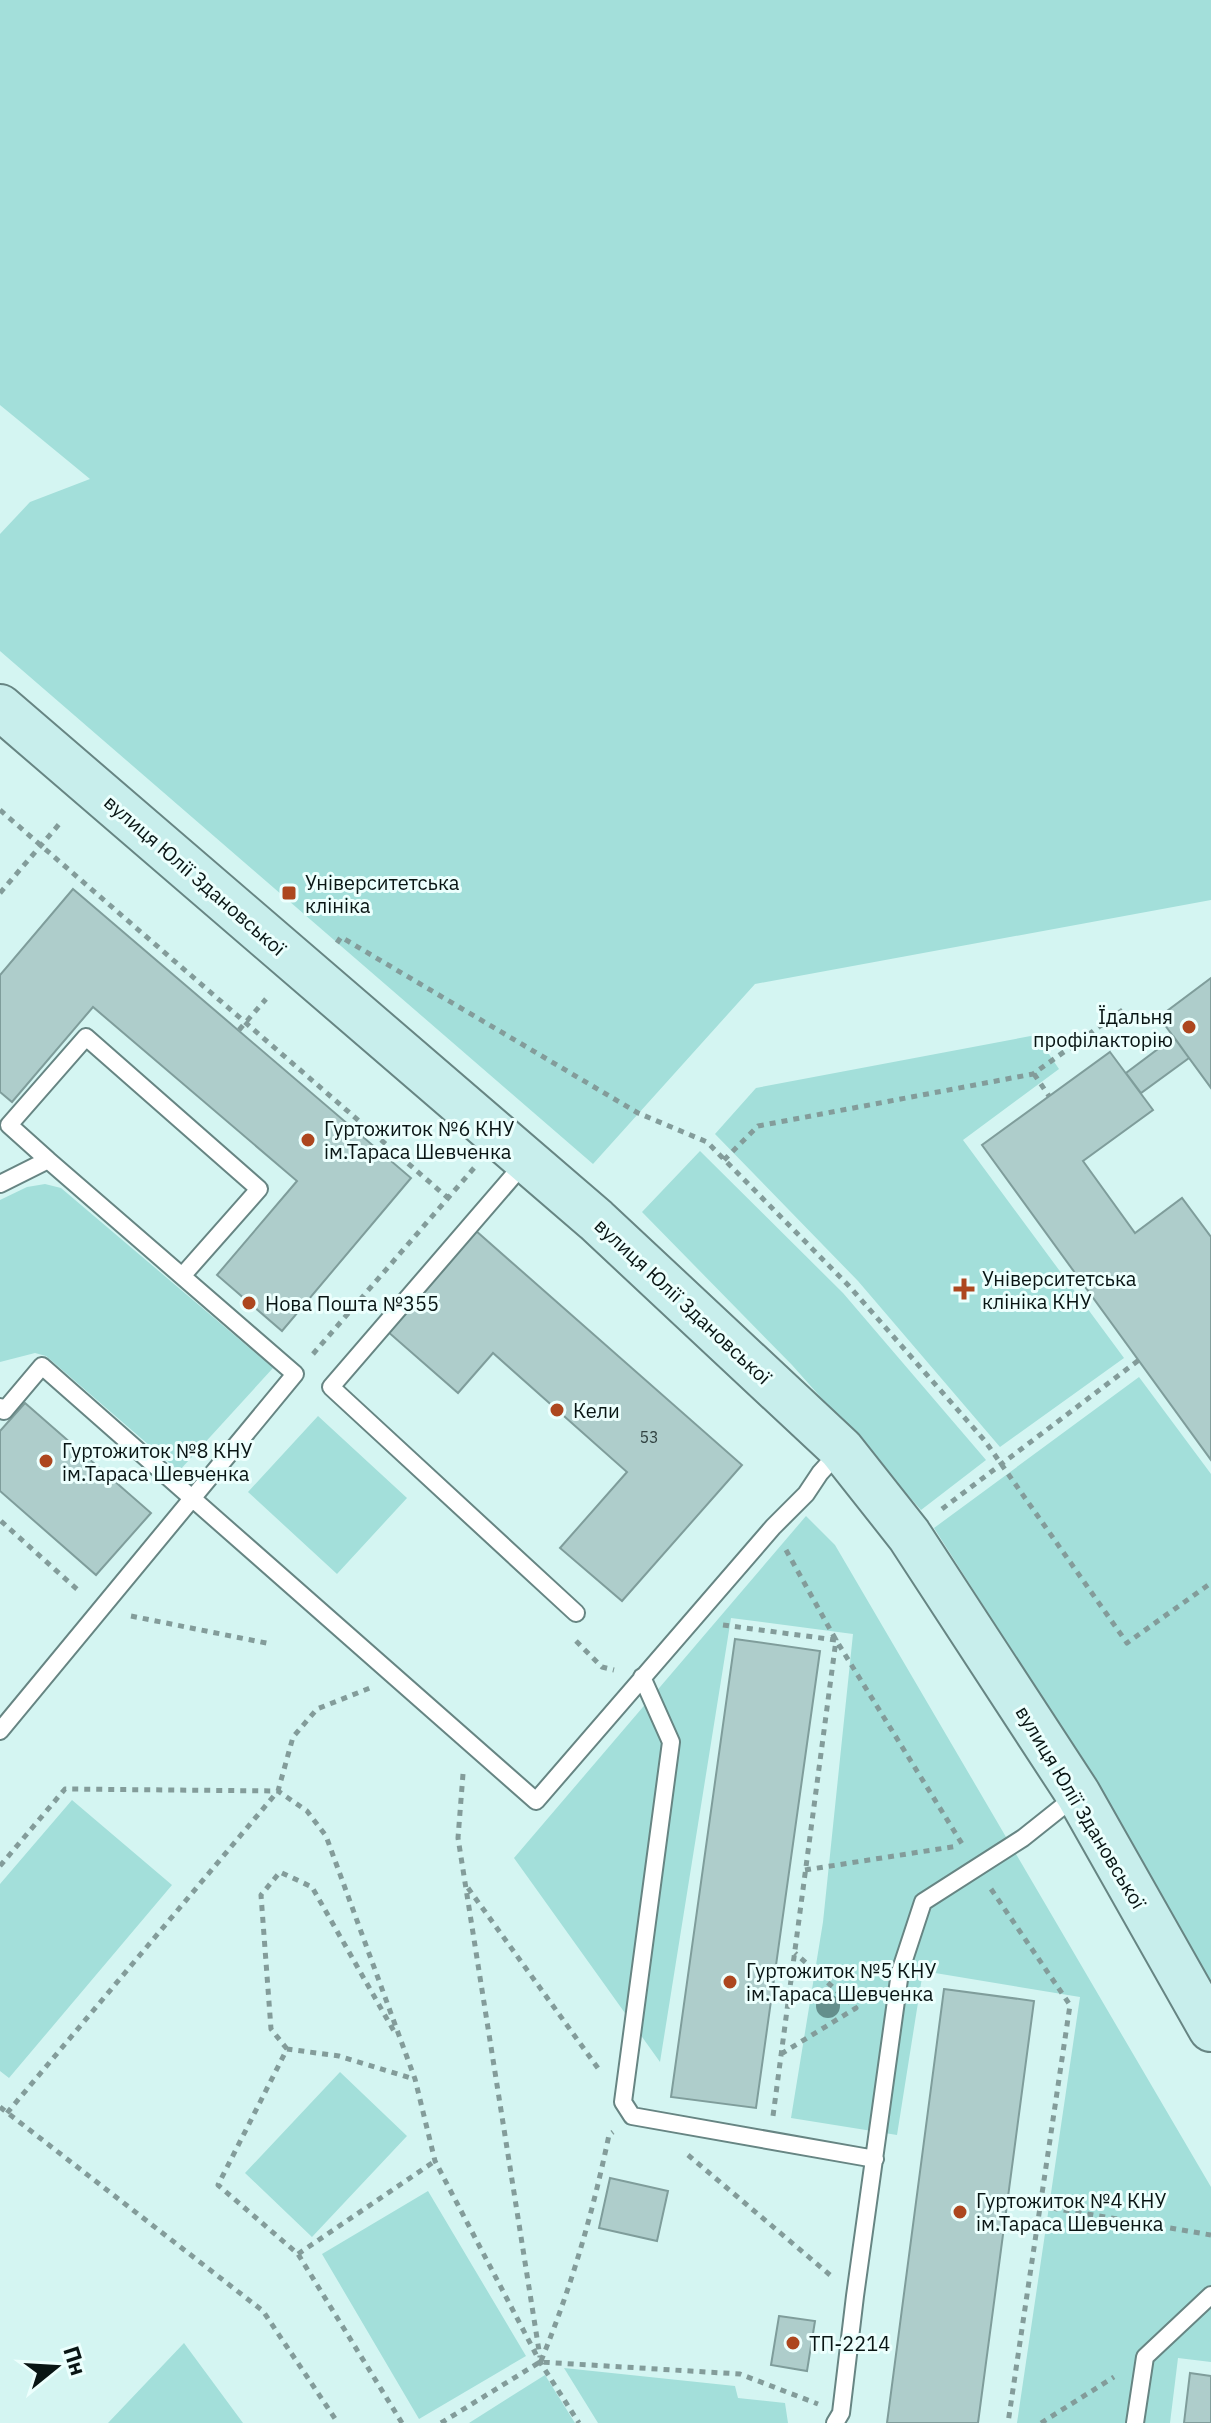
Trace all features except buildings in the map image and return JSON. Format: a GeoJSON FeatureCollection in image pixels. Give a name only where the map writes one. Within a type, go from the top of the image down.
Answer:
{"type":"FeatureCollection","features":[{"type":"Feature","properties":{"kind":"street","name":"вулиця Юлії Здановської"},"geometry":{"type":"LineString","coordinates":[[0,707],[596,1220],[841,1449],[909,1535],[1078,1794],[1211,2029]]}},
{"type":"Feature","properties":{"kind":"lane"},"geometry":{"type":"LineString","coordinates":[[0,1731],[295,1374],[9,1125],[86,1037],[259,1189],[183,1275]]}},
{"type":"Feature","properties":{"kind":"lane"},"geometry":{"type":"LineString","coordinates":[[514,1148],[331,1387],[576,1613]]}},
{"type":"Feature","properties":{"kind":"lane"},"geometry":{"type":"LineString","coordinates":[[0,1184],[48,1160]]}},
{"type":"Feature","properties":{"kind":"lane"},"geometry":{"type":"LineString","coordinates":[[0,1407],[4,1411],[42,1366],[536,1801],[773,1527],[806,1494],[841,1449]]}},
{"type":"Feature","properties":{"kind":"lane"},"geometry":{"type":"LineString","coordinates":[[642,1677],[671,1742],[633,2112],[875,2159]]}},
{"type":"Feature","properties":{"kind":"lane"},"geometry":{"type":"LineString","coordinates":[[838,2418],[900,1972],[923,1902],[1023,1838],[1078,1794]]}},
{"type":"Feature","properties":{"kind":"lane"},"geometry":{"type":"LineString","coordinates":[[1135,2423],[1145,2357],[1211,2295]]}},
{"type":"Feature","properties":{"kind":"path"},"geometry":{"type":"LineString","coordinates":[[0,810],[448,1198]]}},
{"type":"Feature","properties":{"kind":"path"},"geometry":{"type":"LineString","coordinates":[[0,893],[61,822]]}},
{"type":"Feature","properties":{"kind":"path"},"geometry":{"type":"LineString","coordinates":[[341,937],[638,1113],[707,1142],[849,1286],[985,1441],[1127,1643],[1211,1583]]}},
{"type":"Feature","properties":{"kind":"path"},"geometry":{"type":"LineString","coordinates":[[239,1030],[266,999]]}},
{"type":"Feature","properties":{"kind":"path"},"geometry":{"type":"LineString","coordinates":[[724,1160],[758,1126],[1033,1074],[1124,1009]]}},
{"type":"Feature","properties":{"kind":"path"},"geometry":{"type":"LineString","coordinates":[[1033,1074],[1049,1096]]}},
{"type":"Feature","properties":{"kind":"path"},"geometry":{"type":"LineString","coordinates":[[295,1374],[448,1198],[514,1148]]}},
{"type":"Feature","properties":{"kind":"path"},"geometry":{"type":"LineString","coordinates":[[909,1535],[1139,1360]]}},
{"type":"Feature","properties":{"kind":"path"},"geometry":{"type":"LineString","coordinates":[[1,1521],[100,1609],[271,1644]]}},
{"type":"Feature","properties":{"kind":"path"},"geometry":{"type":"LineString","coordinates":[[773,1527],[836,1640],[977,1868],[1070,2005],[1008,2423]]}},
{"type":"Feature","properties":{"kind":"path"},"geometry":{"type":"LineString","coordinates":[[576,1613],[576,1642],[593,1659],[602,1667],[642,1677]]}},
{"type":"Feature","properties":{"kind":"path"},"geometry":{"type":"LineString","coordinates":[[691,1621],[836,1640]]}},
{"type":"Feature","properties":{"kind":"path"},"geometry":{"type":"LineString","coordinates":[[770,2141],[836,1640]]}},
{"type":"Feature","properties":{"kind":"path"},"geometry":{"type":"LineString","coordinates":[[7,2113],[278,1791],[293,1737],[317,1709],[395,1677]]}},
{"type":"Feature","properties":{"kind":"path"},"geometry":{"type":"LineString","coordinates":[[465,1739],[458,1838],[540,2362]]}},
{"type":"Feature","properties":{"kind":"path"},"geometry":{"type":"LineString","coordinates":[[0,1866],[65,1789],[278,1791],[307,1811],[326,1836],[404,2048],[415,2079],[435,2161],[540,2362],[579,2423]]}},
{"type":"Feature","properties":{"kind":"path"},"geometry":{"type":"LineString","coordinates":[[805,1870],[1023,1838]]}},
{"type":"Feature","properties":{"kind":"path"},"geometry":{"type":"LineString","coordinates":[[404,2048],[312,1887],[280,1872],[261,1895],[271,2029],[287,2049],[339,2056],[415,2079]]}},
{"type":"Feature","properties":{"kind":"path"},"geometry":{"type":"LineString","coordinates":[[468,1887],[633,2112],[855,2296]]}},
{"type":"Feature","properties":{"kind":"path"},"geometry":{"type":"LineString","coordinates":[[781,2054],[856,2008],[794,1952]]}},
{"type":"Feature","properties":{"kind":"path"},"geometry":{"type":"LineString","coordinates":[[287,2049],[218,2185],[298,2254],[402,2423]]}},
{"type":"Feature","properties":{"kind":"path"},"geometry":{"type":"LineString","coordinates":[[0,2107],[263,2311],[338,2423]]}},
{"type":"Feature","properties":{"kind":"path"},"geometry":{"type":"LineString","coordinates":[[540,2362],[568,2295],[593,2212],[609,2135],[633,2112]]}},
{"type":"Feature","properties":{"kind":"path"},"geometry":{"type":"LineString","coordinates":[[298,2254],[435,2161]]}},
{"type":"Feature","properties":{"kind":"path"},"geometry":{"type":"LineString","coordinates":[[1040,2206],[1211,2235]]}},
{"type":"Feature","properties":{"kind":"path"},"geometry":{"type":"LineString","coordinates":[[1041,2423],[1145,2357]]}},
{"type":"Feature","properties":{"kind":"path"},"geometry":{"type":"LineString","coordinates":[[441,2423],[540,2362],[740,2374],[838,2418]]}},
{"type":"Feature","properties":{"kind":"shaded area"},"geometry":{"type":"Polygon","coordinates":[[[0,0],[1211,0],[1211,900],[755,984],[593,1164],[0,651],[0,534],[30,502],[90,479],[0,405],[0,0]]]}},
{"type":"Feature","properties":{"kind":"shaded area"},"geometry":{"type":"Polygon","coordinates":[[[1036,1035],[1059,1069],[963,1140],[1124,1358],[1000,1447],[858,1281],[715,1134],[756,1088],[1036,1035]]]}},
{"type":"Feature","properties":{"kind":"shaded area"},"geometry":{"type":"Polygon","coordinates":[[[700,1151],[843,1293],[986,1460],[921,1510],[792,1365],[642,1212],[700,1151]]]}},
{"type":"Feature","properties":{"kind":"shaded area"},"geometry":{"type":"Polygon","coordinates":[[[45,1184],[61,1188],[273,1368],[179,1471],[46,1356],[35,1353],[0,1362],[0,1200],[27,1187],[45,1184]]]}},
{"type":"Feature","properties":{"kind":"shaded area"},"geometry":{"type":"Polygon","coordinates":[[[1139,1377],[1211,1474],[1211,1985],[1112,1808],[934,1528],[1139,1377]]]}},
{"type":"Feature","properties":{"kind":"shaded area"},"geometry":{"type":"Polygon","coordinates":[[[318,1416],[407,1498],[337,1574],[248,1492],[318,1416]]]}},
{"type":"Feature","properties":{"kind":"shaded area"},"geometry":{"type":"Polygon","coordinates":[[[806,1516],[835,1545],[1211,2187],[1211,2362],[1178,2358],[1170,2423],[1017,2423],[1080,1997],[923,1971],[897,2135],[791,2118],[823,1922],[853,1634],[731,1618],[660,2062],[514,1858],[806,1516]]]}},
{"type":"Feature","properties":{"kind":"shaded area"},"geometry":{"type":"Polygon","coordinates":[[[72,1800],[172,1885],[9,2078],[0,2071],[0,1884],[72,1800]]]}},
{"type":"Feature","properties":{"kind":"shaded area"},"geometry":{"type":"Polygon","coordinates":[[[340,2072],[407,2136],[312,2237],[245,2173],[340,2072]]]}},
{"type":"Feature","properties":{"kind":"shaded area"},"geometry":{"type":"Polygon","coordinates":[[[428,2191],[526,2356],[419,2419],[322,2254],[428,2191]]]}},
{"type":"Feature","properties":{"kind":"shaded area"},"geometry":{"type":"Polygon","coordinates":[[[184,2343],[243,2423],[108,2423],[184,2343]]]}},
{"type":"Feature","properties":{"kind":"shaded area"},"geometry":{"type":"Polygon","coordinates":[[[564,2368],[735,2386],[738,2398],[785,2403],[788,2423],[598,2423],[564,2368]]]}},
{"type":"Feature","properties":{"kind":"shaded area"},"geometry":{"type":"Polygon","coordinates":[[[545,2375],[575,2423],[469,2423],[545,2375]]]}},
{"type":"Feature","properties":{"kind":"place","name":"Університетська клініка"},"geometry":{"type":"Point","coordinates":[289,893]}},
{"type":"Feature","properties":{"kind":"place","name":"Їдальня профілакторію"},"geometry":{"type":"Point","coordinates":[1189,1027]}},
{"type":"Feature","properties":{"kind":"place","name":"Гуртожиток №6 КНУ ім.Тараса Шевченка"},"geometry":{"type":"Point","coordinates":[308,1140]}},
{"type":"Feature","properties":{"kind":"place","name":"Університетська клініка КНУ"},"geometry":{"type":"Point","coordinates":[964,1289]}},
{"type":"Feature","properties":{"kind":"place","name":"Нова Пошта №355"},"geometry":{"type":"Point","coordinates":[249,1303]}},
{"type":"Feature","properties":{"kind":"place","name":"Кели"},"geometry":{"type":"Point","coordinates":[557,1410]}},
{"type":"Feature","properties":{"kind":"place","name":"Гуртожиток №8 КНУ ім.Тараса Шевченка"},"geometry":{"type":"Point","coordinates":[46,1461]}},
{"type":"Feature","properties":{"kind":"place","name":"Гуртожиток №5 КНУ ім.Тараса Шевченка"},"geometry":{"type":"Point","coordinates":[730,1982]}},
{"type":"Feature","properties":{"kind":"place","name":"Гуртожиток №4 КНУ ім.Тараса Шевченка"},"geometry":{"type":"Point","coordinates":[960,2212]}},
{"type":"Feature","properties":{"kind":"place","name":"ТП-2214"},"geometry":{"type":"Point","coordinates":[793,2343]}}]}
